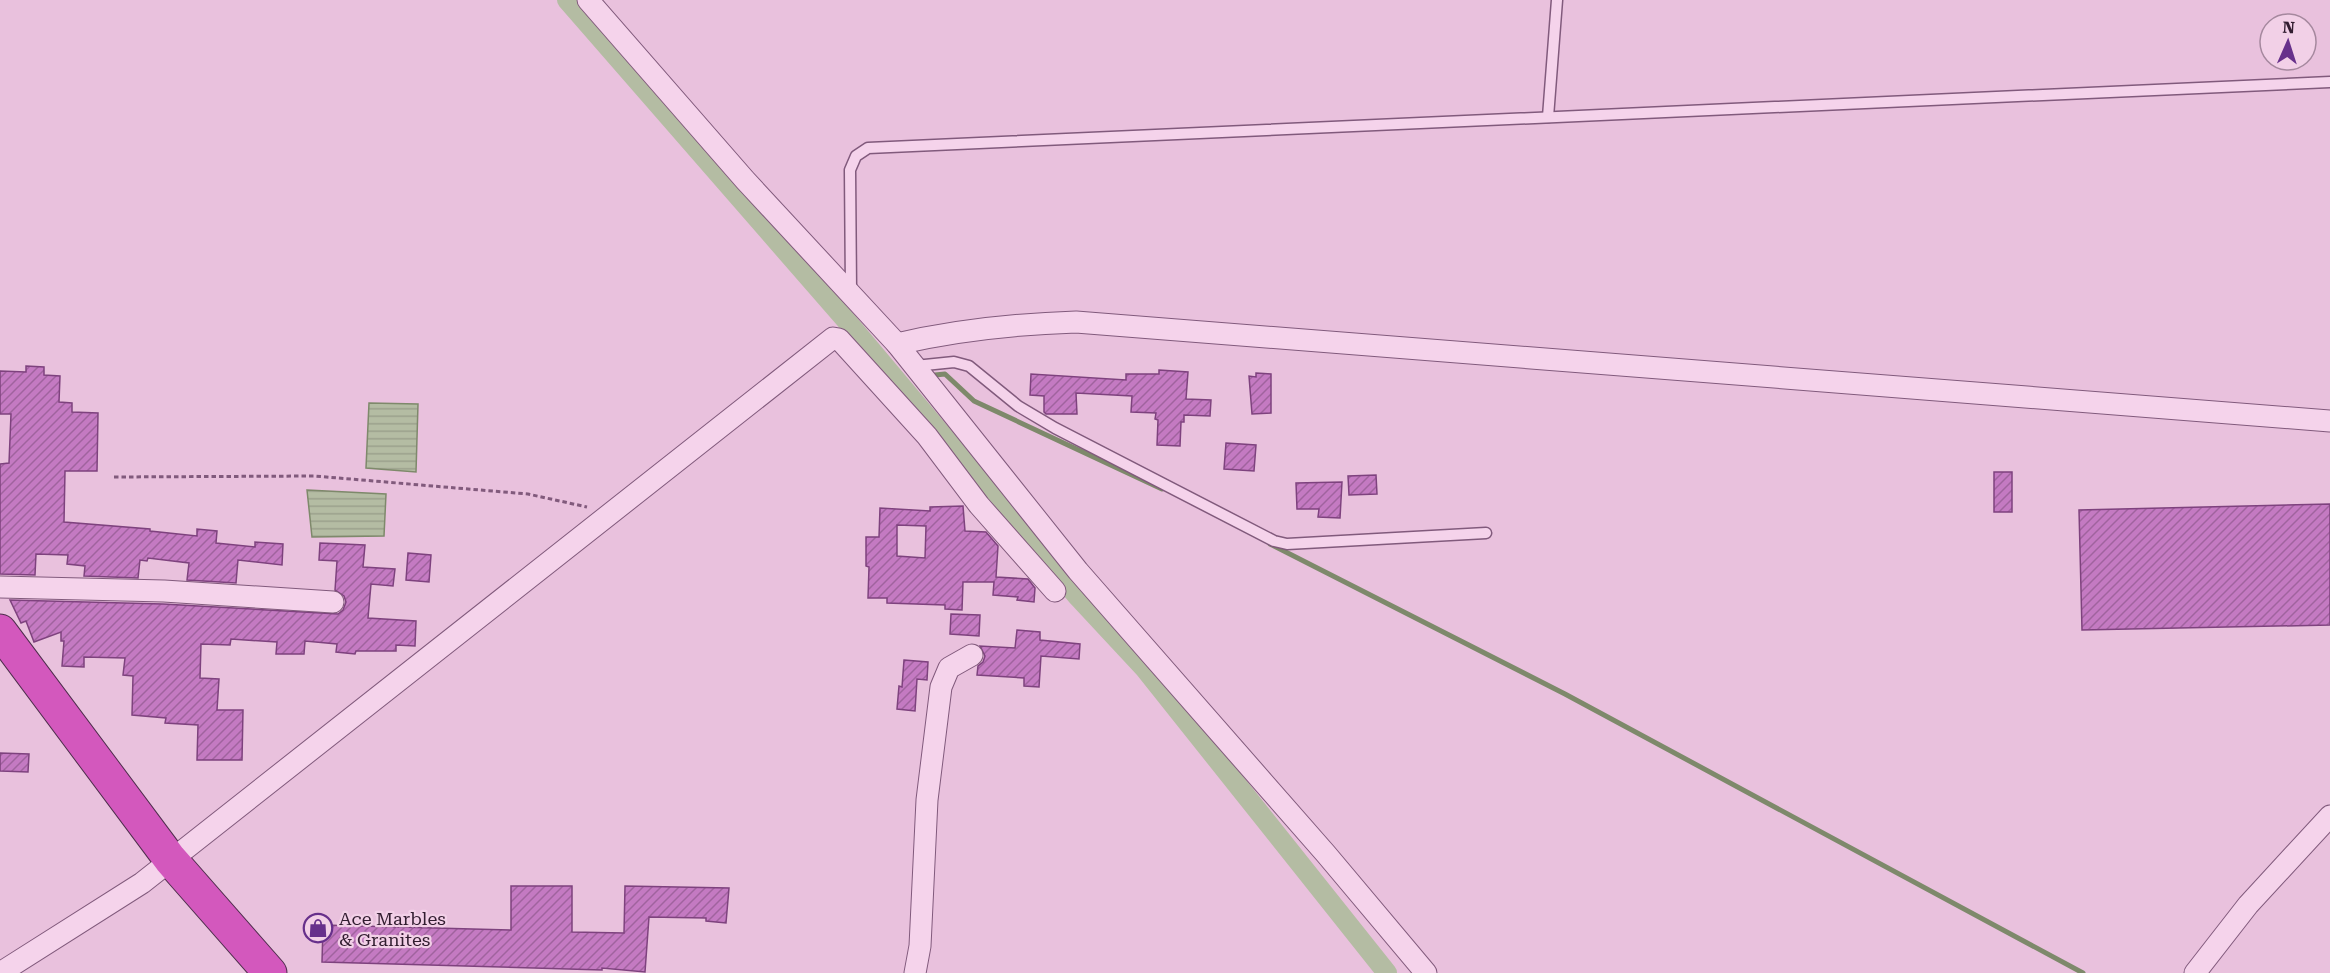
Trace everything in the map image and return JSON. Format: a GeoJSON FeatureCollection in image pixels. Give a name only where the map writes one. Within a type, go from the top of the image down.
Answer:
{"type":"FeatureCollection","features":[{"type":"Feature","properties":{"kind":"highway"},"geometry":{"type":"LineString","coordinates":[[0,630],[170,859],[270,973]]}},
{"type":"Feature","properties":{"kind":"street"},"geometry":{"type":"LineString","coordinates":[[588,0],[737,171],[850,296],[897,344],[1078,572],[1326,854],[1426,973]]}},
{"type":"Feature","properties":{"kind":"street"},"geometry":{"type":"LineString","coordinates":[[897,344],[945,333],[1035,323],[1076,322],[2330,421]]}},
{"type":"Feature","properties":{"kind":"street"},"geometry":{"type":"LineString","coordinates":[[0,973],[142,883],[833,338],[839,339],[927,436],[979,505],[1054,591]]}},
{"type":"Feature","properties":{"kind":"street"},"geometry":{"type":"LineString","coordinates":[[927,436],[953,416]]}},
{"type":"Feature","properties":{"kind":"street"},"geometry":{"type":"LineString","coordinates":[[0,587],[164,591],[333,602]]}},
{"type":"Feature","properties":{"kind":"street"},"geometry":{"type":"LineString","coordinates":[[915,973],[920,946],[927,800],[940,687],[943,676],[949,668],[972,655]]}},
{"type":"Feature","properties":{"kind":"street"},"geometry":{"type":"LineString","coordinates":[[2195,973],[2248,905],[2328,822]]}},
{"type":"Feature","properties":{"kind":"lane"},"geometry":{"type":"LineString","coordinates":[[1548,117],[1557,0]]}},
{"type":"Feature","properties":{"kind":"lane"},"geometry":{"type":"LineString","coordinates":[[850,296],[850,170],[856,156],[868,148],[2330,82]]}},
{"type":"Feature","properties":{"kind":"lane"},"geometry":{"type":"LineString","coordinates":[[914,366],[954,362],[969,366],[1018,406],[1036,417],[1110,458],[1274,542],[1287,544],[1486,533]]}},
{"type":"Feature","properties":{"kind":"path"},"geometry":{"type":"LineString","coordinates":[[114,477],[314,476],[528,494],[613,512]]}},
{"type":"Feature","properties":{"kind":"shaded area"},"geometry":{"type":"Polygon","coordinates":[[[369,403],[418,404],[416,472],[366,468],[369,403]]]}},
{"type":"Feature","properties":{"kind":"shaded area"},"geometry":{"type":"Polygon","coordinates":[[[307,490],[386,494],[384,536],[312,537],[307,490]]]}},
{"type":"Feature","properties":{"kind":"building"},"geometry":{"type":"Polygon","coordinates":[[[26,366],[44,367],[44,375],[60,376],[59,402],[72,403],[72,412],[98,413],[97,471],[65,471],[64,522],[150,529],[150,531],[197,536],[197,529],[217,531],[216,543],[255,547],[255,542],[283,544],[282,565],[238,560],[236,583],[187,580],[189,563],[148,558],[147,561],[140,560],[138,578],[84,576],[85,566],[67,564],[68,555],[36,554],[35,575],[0,574],[0,464],[9,463],[11,414],[0,414],[0,371],[26,372],[26,366]]]}},
{"type":"Feature","properties":{"kind":"building"},"geometry":{"type":"Polygon","coordinates":[[[1159,370],[1188,372],[1186,399],[1211,400],[1210,416],[1184,415],[1184,422],[1181,422],[1180,446],[1157,445],[1156,413],[1131,412],[1132,396],[1076,393],[1077,414],[1046,414],[1044,396],[1030,395],[1031,374],[1126,380],[1126,374],[1159,374],[1159,370]]]}},
{"type":"Feature","properties":{"kind":"building"},"geometry":{"type":"Polygon","coordinates":[[[1256,373],[1271,374],[1271,413],[1252,414],[1249,376],[1256,377],[1256,373]]]}},
{"type":"Feature","properties":{"kind":"building"},"geometry":{"type":"Polygon","coordinates":[[[1226,443],[1256,445],[1254,471],[1224,469],[1226,443]]]}},
{"type":"Feature","properties":{"kind":"building"},"geometry":{"type":"Polygon","coordinates":[[[1994,472],[2012,472],[2012,512],[1994,512],[1994,472]]]}},
{"type":"Feature","properties":{"kind":"building"},"geometry":{"type":"Polygon","coordinates":[[[1376,475],[1377,494],[1349,495],[1348,476],[1376,475]]]}},
{"type":"Feature","properties":{"kind":"building"},"geometry":{"type":"Polygon","coordinates":[[[1342,482],[1340,518],[1318,517],[1319,509],[1297,509],[1296,483],[1342,482]]]}},
{"type":"Feature","properties":{"kind":"building"},"geometry":{"type":"Polygon","coordinates":[[[2330,504],[2330,625],[2082,630],[2079,510],[2330,504]]]}},
{"type":"Feature","properties":{"kind":"building"},"geometry":{"type":"Polygon","coordinates":[[[963,506],[965,531],[986,532],[998,546],[996,577],[1028,579],[1035,588],[1034,602],[1017,600],[1018,597],[993,595],[994,582],[963,582],[962,610],[945,609],[945,605],[887,603],[887,598],[868,598],[869,567],[866,566],[866,537],[879,537],[880,508],[930,511],[930,507],[963,506]],[[897,525],[897,556],[925,558],[926,526],[897,525]]]}},
{"type":"Feature","properties":{"kind":"building"},"geometry":{"type":"Polygon","coordinates":[[[320,543],[365,545],[363,567],[395,569],[393,586],[371,584],[368,618],[416,621],[415,646],[396,645],[396,651],[356,651],[355,654],[336,652],[337,644],[305,641],[304,654],[276,654],[277,642],[231,639],[230,645],[201,644],[200,678],[219,679],[217,710],[243,710],[242,760],[197,760],[198,725],[165,723],[166,718],[132,715],[133,676],[123,675],[125,658],[84,657],[84,667],[62,666],[64,641],[61,641],[61,632],[34,642],[26,621],[21,623],[10,600],[163,604],[338,614],[343,610],[346,602],[344,596],[335,590],[337,561],[319,560],[320,543]]]}},
{"type":"Feature","properties":{"kind":"building"},"geometry":{"type":"Polygon","coordinates":[[[408,553],[431,555],[429,582],[406,580],[408,553]]]}},
{"type":"Feature","properties":{"kind":"building"},"geometry":{"type":"Polygon","coordinates":[[[951,614],[980,615],[979,636],[950,634],[951,614]]]}},
{"type":"Feature","properties":{"kind":"building"},"geometry":{"type":"Polygon","coordinates":[[[1017,630],[1040,632],[1040,640],[1080,644],[1079,659],[1041,656],[1039,687],[1024,686],[1024,678],[977,675],[978,666],[983,662],[985,656],[980,646],[1015,648],[1017,630]]]}},
{"type":"Feature","properties":{"kind":"building"},"geometry":{"type":"Polygon","coordinates":[[[904,660],[928,662],[927,680],[917,679],[915,711],[897,709],[899,686],[902,687],[904,660]]]}},
{"type":"Feature","properties":{"kind":"building"},"geometry":{"type":"Polygon","coordinates":[[[0,753],[29,754],[28,772],[0,771],[0,753]]]}},
{"type":"Feature","properties":{"kind":"building"},"geometry":{"type":"Polygon","coordinates":[[[511,886],[572,886],[572,932],[624,933],[625,886],[729,888],[726,923],[706,921],[706,918],[649,917],[645,972],[602,968],[602,970],[322,962],[323,925],[511,930],[511,886]]]}},
{"type":"Feature","properties":{"kind":"waterway"},"geometry":{"type":"LineString","coordinates":[[567,0],[851,326],[1078,597],[1145,669],[1387,973]]}},
{"type":"Feature","properties":{"kind":"waterway"},"geometry":{"type":"LineString","coordinates":[[935,375],[945,374],[974,401],[1162,489]]}},
{"type":"Feature","properties":{"kind":"waterway"},"geometry":{"type":"LineString","coordinates":[[1270,544],[1565,694],[2083,973]]}},
{"type":"Feature","properties":{"kind":"place","name":"Ace Marbles & Granites"},"geometry":{"type":"Point","coordinates":[318,928]}}]}
